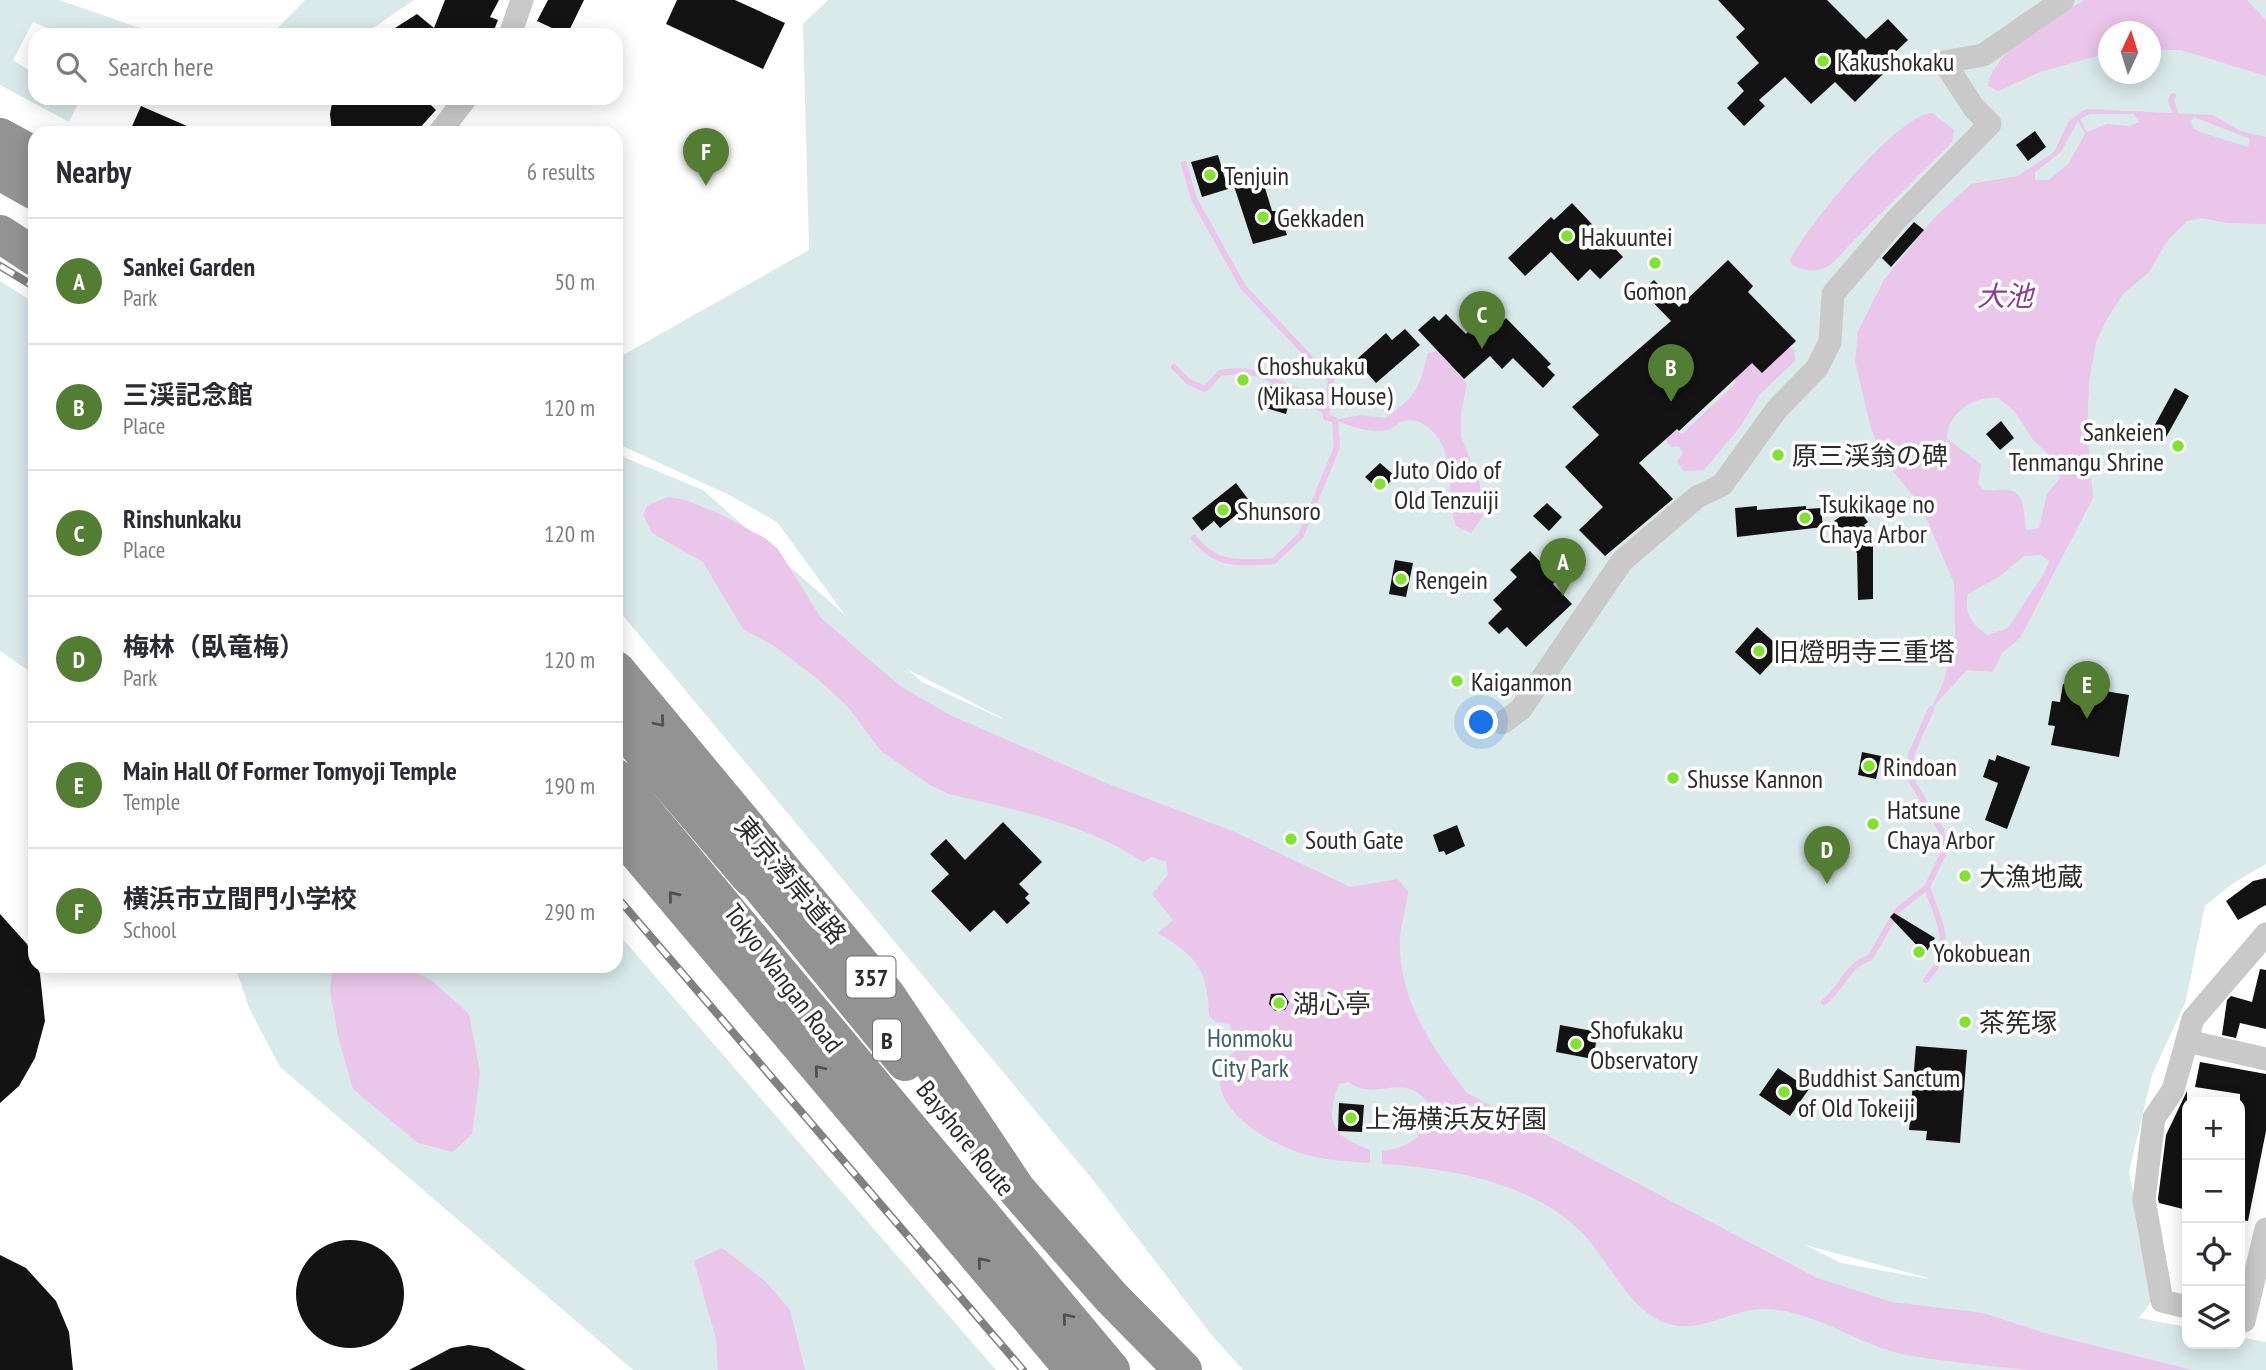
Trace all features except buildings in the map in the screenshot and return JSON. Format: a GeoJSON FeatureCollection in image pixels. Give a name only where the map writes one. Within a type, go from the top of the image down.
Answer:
{"type":"FeatureCollection","features":[{"type":"Feature","properties":{"kind":"highway"},"geometry":{"type":"LineString","coordinates":[[0,137],[28,152]]}},
{"type":"Feature","properties":{"kind":"highway"},"geometry":{"type":"LineString","coordinates":[[0,171],[28,187]]}},
{"type":"Feature","properties":{"kind":"highway"},"geometry":{"type":"LineString","coordinates":[[0,177],[28,194]]}},
{"type":"Feature","properties":{"kind":"highway"},"geometry":{"type":"LineString","coordinates":[[0,207],[28,224]]}},
{"type":"Feature","properties":{"kind":"highway"},"geometry":{"type":"LineString","coordinates":[[0,212],[28,229]]}},
{"type":"Feature","properties":{"kind":"highway"},"geometry":{"type":"LineString","coordinates":[[0,234],[28,252]]}},
{"type":"Feature","properties":{"kind":"highway","name":"東京湾岸道路"},"geometry":{"type":"LineString","coordinates":[[623,678],[887,996],[1017,1190],[1111,1297],[1183,1370]]}},
{"type":"Feature","properties":{"kind":"highway","name":"Bayshore Route"},"geometry":{"type":"LineString","coordinates":[[623,718],[1159,1370]]}},
{"type":"Feature","properties":{"kind":"highway","name":"Tokyo Wangan Road"},"geometry":{"type":"LineString","coordinates":[[623,728],[1017,1190]]}},
{"type":"Feature","properties":{"kind":"highway","name":"Tokyo Wangan Road"},"geometry":{"type":"LineString","coordinates":[[623,778],[799,989],[958,1234]]}},
{"type":"Feature","properties":{"kind":"highway","name":"Bayshore Route"},"geometry":{"type":"LineString","coordinates":[[623,786],[1111,1370]]}},
{"type":"Feature","properties":{"kind":"highway","name":"Tokyo Wangan Road"},"geometry":{"type":"LineString","coordinates":[[623,835],[1074,1370]]}},
{"type":"Feature","properties":{"kind":"street"},"geometry":{"type":"LineString","coordinates":[[512,28],[522,0]]}},
{"type":"Feature","properties":{"kind":"street"},"geometry":{"type":"LineString","coordinates":[[1502,723],[1521,709],[1622,561],[1697,496],[1722,485],[1737,468],[1777,410],[1817,368],[1830,342],[1833,293],[1896,220],[1990,124],[1967,98],[1944,62],[1983,55],[2063,0]]}},
{"type":"Feature","properties":{"kind":"street"},"geometry":{"type":"LineString","coordinates":[[445,126],[461,105]]}},
{"type":"Feature","properties":{"kind":"street"},"geometry":{"type":"LineString","coordinates":[[2182,1306],[2162,1301],[2144,1199],[2154,1118],[2173,1090],[2193,1019],[2266,934]]}},
{"type":"Feature","properties":{"kind":"street"},"geometry":{"type":"LineString","coordinates":[[2187,1041],[2266,1059]]}},
{"type":"Feature","properties":{"kind":"street"},"geometry":{"type":"LineString","coordinates":[[2250,1323],[2266,1229]]}},
{"type":"Feature","properties":{"kind":"green space"},"geometry":{"type":"Polygon","coordinates":[[[0,0],[59,0],[140,28],[47,28],[33,22],[13,60],[28,70],[28,100],[0,85],[0,0]]]}},
{"type":"Feature","properties":{"kind":"green space"},"geometry":{"type":"Polygon","coordinates":[[[305,0],[414,0],[373,28],[278,28],[305,0]]]}},
{"type":"Feature","properties":{"kind":"green space","name":"Honmoku City Park"},"geometry":{"type":"Polygon","coordinates":[[[828,0],[2266,0],[2266,864],[2232,884],[2205,906],[2186,1001],[2152,1075],[2129,1172],[2154,1298],[2139,1318],[2182,1326],[2182,1349],[2245,1349],[2245,1338],[2266,1342],[2266,1370],[1243,1370],[1210,1333],[1097,1185],[623,615],[623,457],[703,490],[845,615],[777,522],[729,495],[623,446],[623,355],[809,250],[803,24],[828,0]],[[907,669],[922,682],[1002,718],[907,669]],[[1805,1245],[1841,1263],[1928,1278],[1805,1245]]]}},
{"type":"Feature","properties":{"kind":"green space"},"geometry":{"type":"Polygon","coordinates":[[[37,105],[78,105],[69,122],[37,105]]]}},
{"type":"Feature","properties":{"kind":"green space"},"geometry":{"type":"Polygon","coordinates":[[[0,281],[28,299],[28,670],[0,651],[0,281]]]}},
{"type":"Feature","properties":{"kind":"green space"},"geometry":{"type":"Polygon","coordinates":[[[623,939],[996,1370],[633,1370],[280,1067],[249,1008],[237,973],[623,973],[623,939]]]}},
{"type":"Feature","properties":{"kind":"water"},"geometry":{"type":"Polygon","coordinates":[[[2085,0],[2247,0],[2266,20],[2266,76],[2181,50],[2161,50],[2161,21],[2098,21],[2098,56],[2040,72],[1998,91],[1988,86],[1992,73],[2013,47],[2085,0]]]}},
{"type":"Feature","properties":{"kind":"water","name":"大池"},"geometry":{"type":"Polygon","coordinates":[[[2086,109],[2213,115],[2240,131],[2266,137],[2266,224],[2227,223],[2202,218],[2187,221],[2168,240],[2149,272],[2123,294],[2096,342],[2089,382],[2087,429],[2093,498],[2020,638],[2002,653],[1993,672],[1967,670],[1931,709],[1944,681],[1955,636],[1954,583],[1920,504],[1886,463],[1871,428],[1855,361],[1858,331],[1884,280],[1934,218],[1971,184],[2018,176],[2054,152],[2069,121],[2086,109]],[[2090,114],[2080,119],[2087,132],[2107,124],[2129,126],[2139,122],[2134,114],[2090,114]],[[2194,117],[2191,121],[2193,128],[2200,132],[2248,147],[2250,139],[2194,117]],[[2078,121],[2061,152],[2035,172],[2035,180],[2049,180],[2068,164],[2085,134],[2078,121]],[[1998,398],[1979,400],[1963,408],[1951,421],[1947,439],[1981,464],[1978,484],[1984,490],[2014,492],[2023,506],[2026,530],[2039,528],[2047,494],[2060,478],[2061,466],[2033,440],[2015,412],[1998,398]],[[2041,555],[2024,556],[2000,576],[1968,594],[1970,618],[1988,635],[2008,628],[2046,570],[2049,561],[2041,555]]]}},
{"type":"Feature","properties":{"kind":"water"},"geometry":{"type":"Polygon","coordinates":[[[1932,113],[1954,130],[1952,142],[1831,264],[1818,270],[1792,265],[1790,260],[1814,223],[1854,175],[1897,132],[1916,119],[1932,113]]]}},
{"type":"Feature","properties":{"kind":"water"},"geometry":{"type":"Polygon","coordinates":[[[1779,346],[1794,349],[1795,361],[1759,395],[1741,426],[1704,470],[1684,471],[1677,462],[1683,453],[1679,446],[1671,447],[1661,434],[1664,424],[1682,434],[1735,384],[1735,374],[1721,360],[1779,346]]]}},
{"type":"Feature","properties":{"kind":"water"},"geometry":{"type":"Polygon","coordinates":[[[1437,351],[1467,384],[1461,412],[1461,436],[1480,484],[1483,516],[1471,533],[1456,526],[1446,457],[1440,441],[1431,430],[1408,420],[1391,429],[1373,431],[1335,420],[1360,415],[1386,418],[1411,397],[1419,384],[1428,353],[1437,351]]]}},
{"type":"Feature","properties":{"kind":"water"},"geometry":{"type":"Polygon","coordinates":[[[668,497],[685,500],[718,513],[765,538],[778,549],[821,618],[900,686],[952,716],[1106,783],[1235,832],[1350,887],[1398,879],[1408,892],[1400,945],[1407,991],[1433,1045],[1467,1093],[1817,1278],[1892,1302],[1983,1313],[2048,1334],[2192,1370],[2028,1370],[1912,1356],[1875,1346],[1805,1316],[1767,1309],[1742,1312],[1694,1326],[1669,1324],[1644,1310],[1623,1287],[1586,1237],[1543,1203],[1518,1191],[1464,1175],[1382,1164],[1382,1151],[1410,1142],[1423,1130],[1427,1121],[1427,1101],[1408,1088],[1368,1090],[1349,1082],[1339,1084],[1332,1108],[1334,1126],[1346,1139],[1370,1150],[1370,1163],[1313,1156],[1268,1139],[1241,1119],[1222,1093],[1220,1079],[1223,1065],[1241,1046],[1229,1024],[1216,1022],[1209,1015],[1206,986],[1197,965],[1182,949],[1158,933],[1173,920],[1152,894],[1168,875],[1166,862],[1152,857],[1143,862],[1098,837],[1049,819],[949,794],[930,785],[881,751],[848,707],[820,681],[776,647],[743,629],[703,562],[652,533],[643,514],[648,505],[668,497]]]}},
{"type":"Feature","properties":{"kind":"water"},"geometry":{"type":"Polygon","coordinates":[[[332,973],[416,973],[431,980],[469,1014],[480,1073],[472,1134],[453,1152],[418,1143],[353,1089],[338,1036],[330,991],[332,973]]]}},
{"type":"Feature","properties":{"kind":"water"},"geometry":{"type":"Polygon","coordinates":[[[722,1248],[765,1281],[790,1310],[805,1370],[718,1370],[716,1339],[694,1261],[722,1248]]]}},
{"type":"Feature","properties":{"kind":"waterway"},"geometry":{"type":"LineString","coordinates":[[2173,96],[2171,101],[2175,111]]}},
{"type":"Feature","properties":{"kind":"waterway"},"geometry":{"type":"LineString","coordinates":[[1184,164],[1194,199],[1243,287],[1331,380],[1326,417],[1335,420],[1337,447],[1301,535],[1274,561],[1240,562],[1220,559],[1194,538]]}},
{"type":"Feature","properties":{"kind":"waterway"},"geometry":{"type":"LineString","coordinates":[[1174,367],[1189,382],[1205,389],[1220,373],[1236,371],[1259,374],[1286,387],[1310,394],[1318,407],[1326,412]]}},
{"type":"Feature","properties":{"kind":"waterway"},"geometry":{"type":"LineString","coordinates":[[1824,1002],[1850,971],[1870,958],[1897,911],[1927,887],[1944,852],[1941,830],[1910,778],[1911,755],[1931,709]]}},
{"type":"Feature","properties":{"kind":"waterway"},"geometry":{"type":"LineString","coordinates":[[1926,980],[1935,968],[1943,946],[1940,924],[1927,887]]}},
{"type":"Feature","properties":{"kind":"railway"},"geometry":{"type":"LineString","coordinates":[[0,266],[28,283]]}},
{"type":"Feature","properties":{"kind":"railway"},"geometry":{"type":"LineString","coordinates":[[623,904],[1023,1370]]}},
{"type":"Feature","properties":{"kind":"place","name":"Kakushokaku"},"geometry":{"type":"Point","coordinates":[1823,61]}},
{"type":"Feature","properties":{"kind":"place","name":"Tenjuin"},"geometry":{"type":"Point","coordinates":[1210,175]}},
{"type":"Feature","properties":{"kind":"place","name":"横浜市立間門小学校"},"geometry":{"type":"Point","coordinates":[706,186]}},
{"type":"Feature","properties":{"kind":"place","name":"Gekkaden"},"geometry":{"type":"Point","coordinates":[1263,217]}},
{"type":"Feature","properties":{"kind":"place","name":"Hakuuntei"},"geometry":{"type":"Point","coordinates":[1567,236]}},
{"type":"Feature","properties":{"kind":"place","name":"Gomon"},"geometry":{"type":"Point","coordinates":[1655,263]}},
{"type":"Feature","properties":{"kind":"place","name":"Rinshunkaku"},"geometry":{"type":"Point","coordinates":[1482,349]}},
{"type":"Feature","properties":{"kind":"place","name":"Choshukaku (Mikasa House)"},"geometry":{"type":"Point","coordinates":[1243,380]}},
{"type":"Feature","properties":{"kind":"place","name":"三渓記念館"},"geometry":{"type":"Point","coordinates":[1671,402]}},
{"type":"Feature","properties":{"kind":"place","name":"Sankeien Tenmangu Shrine"},"geometry":{"type":"Point","coordinates":[2178,446]}},
{"type":"Feature","properties":{"kind":"place","name":"原三渓翁の碑"},"geometry":{"type":"Point","coordinates":[1778,455]}},
{"type":"Feature","properties":{"kind":"place","name":"Juto Oido of Old Tenzuiji"},"geometry":{"type":"Point","coordinates":[1380,484]}},
{"type":"Feature","properties":{"kind":"place","name":"Shunsoro"},"geometry":{"type":"Point","coordinates":[1223,510]}},
{"type":"Feature","properties":{"kind":"place","name":"Tsukikage no Chaya Arbor"},"geometry":{"type":"Point","coordinates":[1805,518]}},
{"type":"Feature","properties":{"kind":"place","name":"Rengein"},"geometry":{"type":"Point","coordinates":[1401,579]}},
{"type":"Feature","properties":{"kind":"place","name":"Sankei Garden"},"geometry":{"type":"Point","coordinates":[1563,596]}},
{"type":"Feature","properties":{"kind":"place","name":"旧燈明寺三重塔"},"geometry":{"type":"Point","coordinates":[1759,651]}},
{"type":"Feature","properties":{"kind":"place","name":"Kaiganmon"},"geometry":{"type":"Point","coordinates":[1457,681]}},
{"type":"Feature","properties":{"kind":"place","name":"Main Hall Of Former Tomyoji Temple"},"geometry":{"type":"Point","coordinates":[2087,719]}},
{"type":"Feature","properties":{"kind":"place","name":"Rindoan"},"geometry":{"type":"Point","coordinates":[1869,766]}},
{"type":"Feature","properties":{"kind":"place","name":"Shusse Kannon"},"geometry":{"type":"Point","coordinates":[1673,778]}},
{"type":"Feature","properties":{"kind":"place","name":"Hatsune Chaya Arbor"},"geometry":{"type":"Point","coordinates":[1873,824]}},
{"type":"Feature","properties":{"kind":"place","name":"South Gate"},"geometry":{"type":"Point","coordinates":[1291,839]}},
{"type":"Feature","properties":{"kind":"place","name":"大漁地蔵"},"geometry":{"type":"Point","coordinates":[1965,876]}},
{"type":"Feature","properties":{"kind":"place","name":"梅林（臥竜梅）"},"geometry":{"type":"Point","coordinates":[1827,884]}},
{"type":"Feature","properties":{"kind":"place","name":"Yokobuean"},"geometry":{"type":"Point","coordinates":[1919,952]}},
{"type":"Feature","properties":{"kind":"place","name":"湖心亭"},"geometry":{"type":"Point","coordinates":[1279,1003]}},
{"type":"Feature","properties":{"kind":"place","name":"茶筅塚"},"geometry":{"type":"Point","coordinates":[1965,1022]}},
{"type":"Feature","properties":{"kind":"place","name":"Shofukaku Observatory"},"geometry":{"type":"Point","coordinates":[1576,1044]}},
{"type":"Feature","properties":{"kind":"place","name":"Buddhist Sanctum of Old Tokeiji"},"geometry":{"type":"Point","coordinates":[1784,1092]}},
{"type":"Feature","properties":{"kind":"place","name":"上海横浜友好園"},"geometry":{"type":"Point","coordinates":[1351,1118]}}]}
